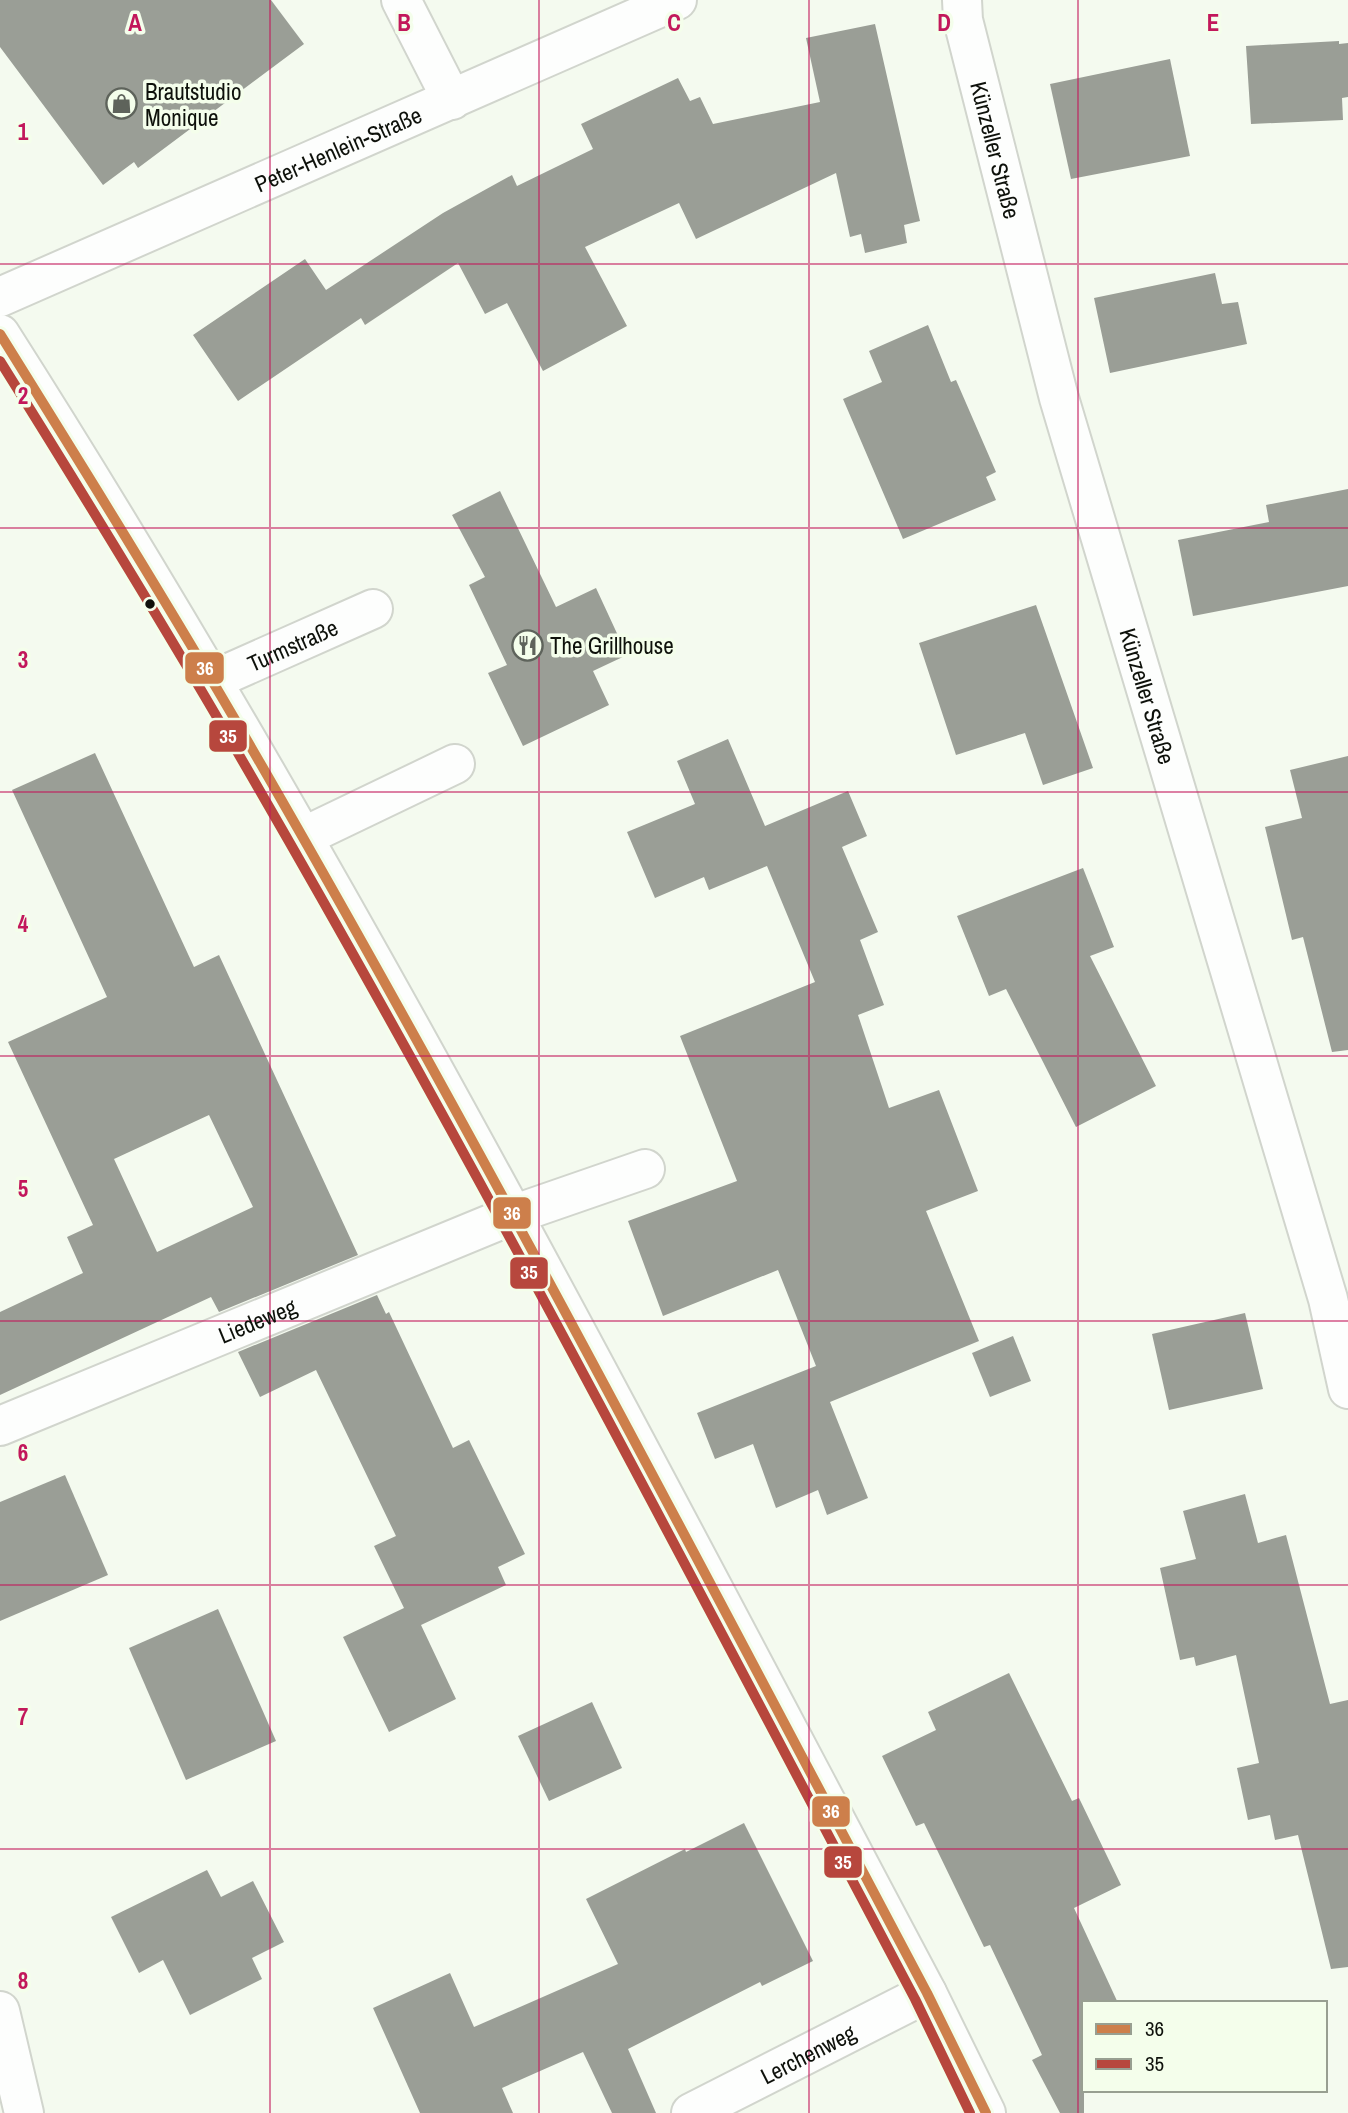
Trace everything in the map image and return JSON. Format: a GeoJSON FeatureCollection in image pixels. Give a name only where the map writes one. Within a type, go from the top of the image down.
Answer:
{"type":"FeatureCollection","features":[{"type":"Feature","properties":{"kind":"street"},"geometry":{"type":"LineString","coordinates":[[401,0],[452,100]]}},
{"type":"Feature","properties":{"kind":"street","name":"Peter-Henlein-Straße"},"geometry":{"type":"LineString","coordinates":[[0,297],[677,0]]}},
{"type":"Feature","properties":{"kind":"street","name":"Künzeller Straße"},"geometry":{"type":"LineString","coordinates":[[962,0],[963,20],[1059,397],[1338,1297],[1348,1389]]}},
{"type":"Feature","properties":{"kind":"street"},"geometry":{"type":"LineString","coordinates":[[0,334],[87,472],[303,837],[514,1214],[927,1993],[986,2113]]}},
{"type":"Feature","properties":{"kind":"street","name":"Turmstraße"},"geometry":{"type":"LineString","coordinates":[[211,681],[373,610]]}},
{"type":"Feature","properties":{"kind":"street"},"geometry":{"type":"LineString","coordinates":[[303,837],[455,764]]}},
{"type":"Feature","properties":{"kind":"street"},"geometry":{"type":"LineString","coordinates":[[514,1214],[645,1169]]}},
{"type":"Feature","properties":{"kind":"street","name":"Liedeweg"},"geometry":{"type":"LineString","coordinates":[[0,1426],[514,1214]]}},
{"type":"Feature","properties":{"kind":"street","name":"Lerchenweg"},"geometry":{"type":"LineString","coordinates":[[691,2113],[927,1993]]}},
{"type":"Feature","properties":{"kind":"street"},"geometry":{"type":"LineString","coordinates":[[0,2011],[23,2113]]}},
{"type":"Feature","properties":{"kind":"building"},"geometry":{"type":"Polygon","coordinates":[[[0,0],[271,0],[304,44],[138,168],[134,162],[103,185],[0,47],[0,0]]]}},
{"type":"Feature","properties":{"kind":"building"},"geometry":{"type":"Polygon","coordinates":[[[875,24],[920,221],[904,225],[907,243],[865,253],[861,234],[850,237],[836,173],[696,239],[679,203],[585,247],[627,326],[543,371],[507,303],[485,314],[458,263],[365,325],[361,318],[238,401],[193,335],[305,259],[326,290],[443,213],[512,175],[517,186],[593,149],[581,124],[678,78],[690,101],[700,97],[713,124],[820,102],[806,38],[875,24]]]}},
{"type":"Feature","properties":{"kind":"building"},"geometry":{"type":"Polygon","coordinates":[[[1339,41],[1339,44],[1348,43],[1348,97],[1342,98],[1343,120],[1251,124],[1246,46],[1339,41]]]}},
{"type":"Feature","properties":{"kind":"building"},"geometry":{"type":"Polygon","coordinates":[[[1170,59],[1190,156],[1071,179],[1050,84],[1170,59]]]}},
{"type":"Feature","properties":{"kind":"building"},"geometry":{"type":"Polygon","coordinates":[[[1215,273],[1222,304],[1238,302],[1247,344],[1110,373],[1094,298],[1215,273]]]}},
{"type":"Feature","properties":{"kind":"building"},"geometry":{"type":"Polygon","coordinates":[[[928,325],[951,382],[956,380],[996,472],[986,477],[996,500],[903,539],[843,399],[882,382],[869,351],[928,325]]]}},
{"type":"Feature","properties":{"kind":"building"},"geometry":{"type":"Polygon","coordinates":[[[1348,489],[1348,586],[1193,616],[1178,540],[1269,522],[1266,505],[1348,489]]]}},
{"type":"Feature","properties":{"kind":"building"},"geometry":{"type":"Polygon","coordinates":[[[500,491],[556,607],[596,588],[627,655],[593,671],[609,705],[523,746],[488,673],[507,665],[469,585],[485,577],[452,515],[500,491]]]}},
{"type":"Feature","properties":{"kind":"building"},"geometry":{"type":"Polygon","coordinates":[[[1036,605],[1093,768],[1043,785],[1025,733],[956,755],[919,643],[1036,605]]]}},
{"type":"Feature","properties":{"kind":"building"},"geometry":{"type":"Polygon","coordinates":[[[728,739],[765,826],[848,791],[867,836],[842,847],[878,932],[860,940],[884,1005],[858,1015],[889,1108],[939,1090],[978,1191],[926,1211],[979,1341],[830,1402],[868,1498],[827,1515],[818,1490],[776,1508],[753,1444],[715,1459],[697,1413],[816,1366],[778,1270],[663,1316],[628,1221],[737,1181],[680,1036],[815,982],[767,866],[709,890],[704,877],[655,898],[627,832],[695,804],[677,761],[728,739]]]}},
{"type":"Feature","properties":{"kind":"building"},"geometry":{"type":"Polygon","coordinates":[[[95,753],[194,967],[219,955],[358,1255],[219,1312],[211,1297],[0,1395],[0,1312],[83,1273],[67,1237],[93,1225],[8,1042],[107,997],[12,790],[95,753]],[[209,1115],[114,1159],[157,1252],[253,1207],[209,1115]]]}},
{"type":"Feature","properties":{"kind":"building"},"geometry":{"type":"Polygon","coordinates":[[[1348,756],[1348,1050],[1332,1052],[1303,937],[1292,940],[1265,827],[1302,818],[1290,770],[1348,756]]]}},
{"type":"Feature","properties":{"kind":"building"},"geometry":{"type":"Polygon","coordinates":[[[1083,868],[1114,947],[1090,956],[1156,1086],[1076,1127],[1006,989],[989,996],[957,916],[1083,868]]]}},
{"type":"Feature","properties":{"kind":"building"},"geometry":{"type":"Polygon","coordinates":[[[377,1295],[386,1314],[389,1312],[453,1448],[469,1440],[525,1554],[498,1567],[506,1585],[421,1625],[456,1699],[389,1732],[343,1637],[404,1608],[374,1546],[396,1536],[316,1370],[260,1397],[238,1352],[377,1295]]]}},
{"type":"Feature","properties":{"kind":"building"},"geometry":{"type":"Polygon","coordinates":[[[1245,1313],[1263,1389],[1169,1410],[1152,1334],[1245,1313]]]}},
{"type":"Feature","properties":{"kind":"building"},"geometry":{"type":"Polygon","coordinates":[[[1013,1336],[1031,1381],[990,1397],[972,1353],[1013,1336]]]}},
{"type":"Feature","properties":{"kind":"building"},"geometry":{"type":"Polygon","coordinates":[[[65,1475],[108,1575],[0,1621],[0,1502],[65,1475]]]}},
{"type":"Feature","properties":{"kind":"building"},"geometry":{"type":"Polygon","coordinates":[[[1245,1494],[1258,1543],[1286,1535],[1330,1704],[1348,1700],[1348,1967],[1331,1969],[1298,1835],[1275,1840],[1270,1815],[1248,1820],[1237,1768],[1259,1763],[1236,1655],[1196,1666],[1194,1657],[1180,1660],[1160,1568],[1196,1559],[1183,1511],[1245,1494]]]}},
{"type":"Feature","properties":{"kind":"building"},"geometry":{"type":"Polygon","coordinates":[[[218,1609],[276,1741],[186,1780],[129,1648],[218,1609]]]}},
{"type":"Feature","properties":{"kind":"building"},"geometry":{"type":"Polygon","coordinates":[[[1009,1673],[1072,1801],[1079,1798],[1121,1885],[1074,1908],[1117,2001],[1082,2001],[1084,2113],[1060,2113],[1032,2060],[1042,2055],[990,1945],[984,1947],[924,1823],[916,1826],[882,1756],[936,1730],[928,1712],[1009,1673]]]}},
{"type":"Feature","properties":{"kind":"building"},"geometry":{"type":"Polygon","coordinates":[[[592,1702],[622,1768],[549,1801],[518,1736],[592,1702]]]}},
{"type":"Feature","properties":{"kind":"building"},"geometry":{"type":"Polygon","coordinates":[[[744,1823],[813,1961],[762,1986],[760,1982],[628,2049],[656,2113],[612,2113],[583,2052],[502,2088],[513,2113],[420,2113],[373,2008],[450,1973],[474,2027],[618,1964],[586,1899],[685,1849],[686,1852],[744,1823]]]}},
{"type":"Feature","properties":{"kind":"building"},"geometry":{"type":"Polygon","coordinates":[[[207,1870],[221,1897],[253,1881],[284,1942],[252,1958],[262,1979],[190,2015],[163,1960],[139,1973],[111,1917],[207,1870]]]}},
{"type":"Feature","properties":{"kind":"transit line","name":"36"},"geometry":{"type":"LineString","coordinates":[[0,334],[218,690],[423,1052],[594,1364],[927,1993],[986,2113]]}},
{"type":"Feature","properties":{"kind":"transit line","name":"35"},"geometry":{"type":"LineString","coordinates":[[0,361],[206,699],[411,1058],[749,1684],[915,1999],[970,2113]]}},
{"type":"Feature","properties":{"kind":"place","name":"Brautstudio Monique"},"geometry":{"type":"Point","coordinates":[122,104]}},
{"type":"Feature","properties":{"kind":"place","name":"The Grillhouse"},"geometry":{"type":"Point","coordinates":[527,645]}}]}
